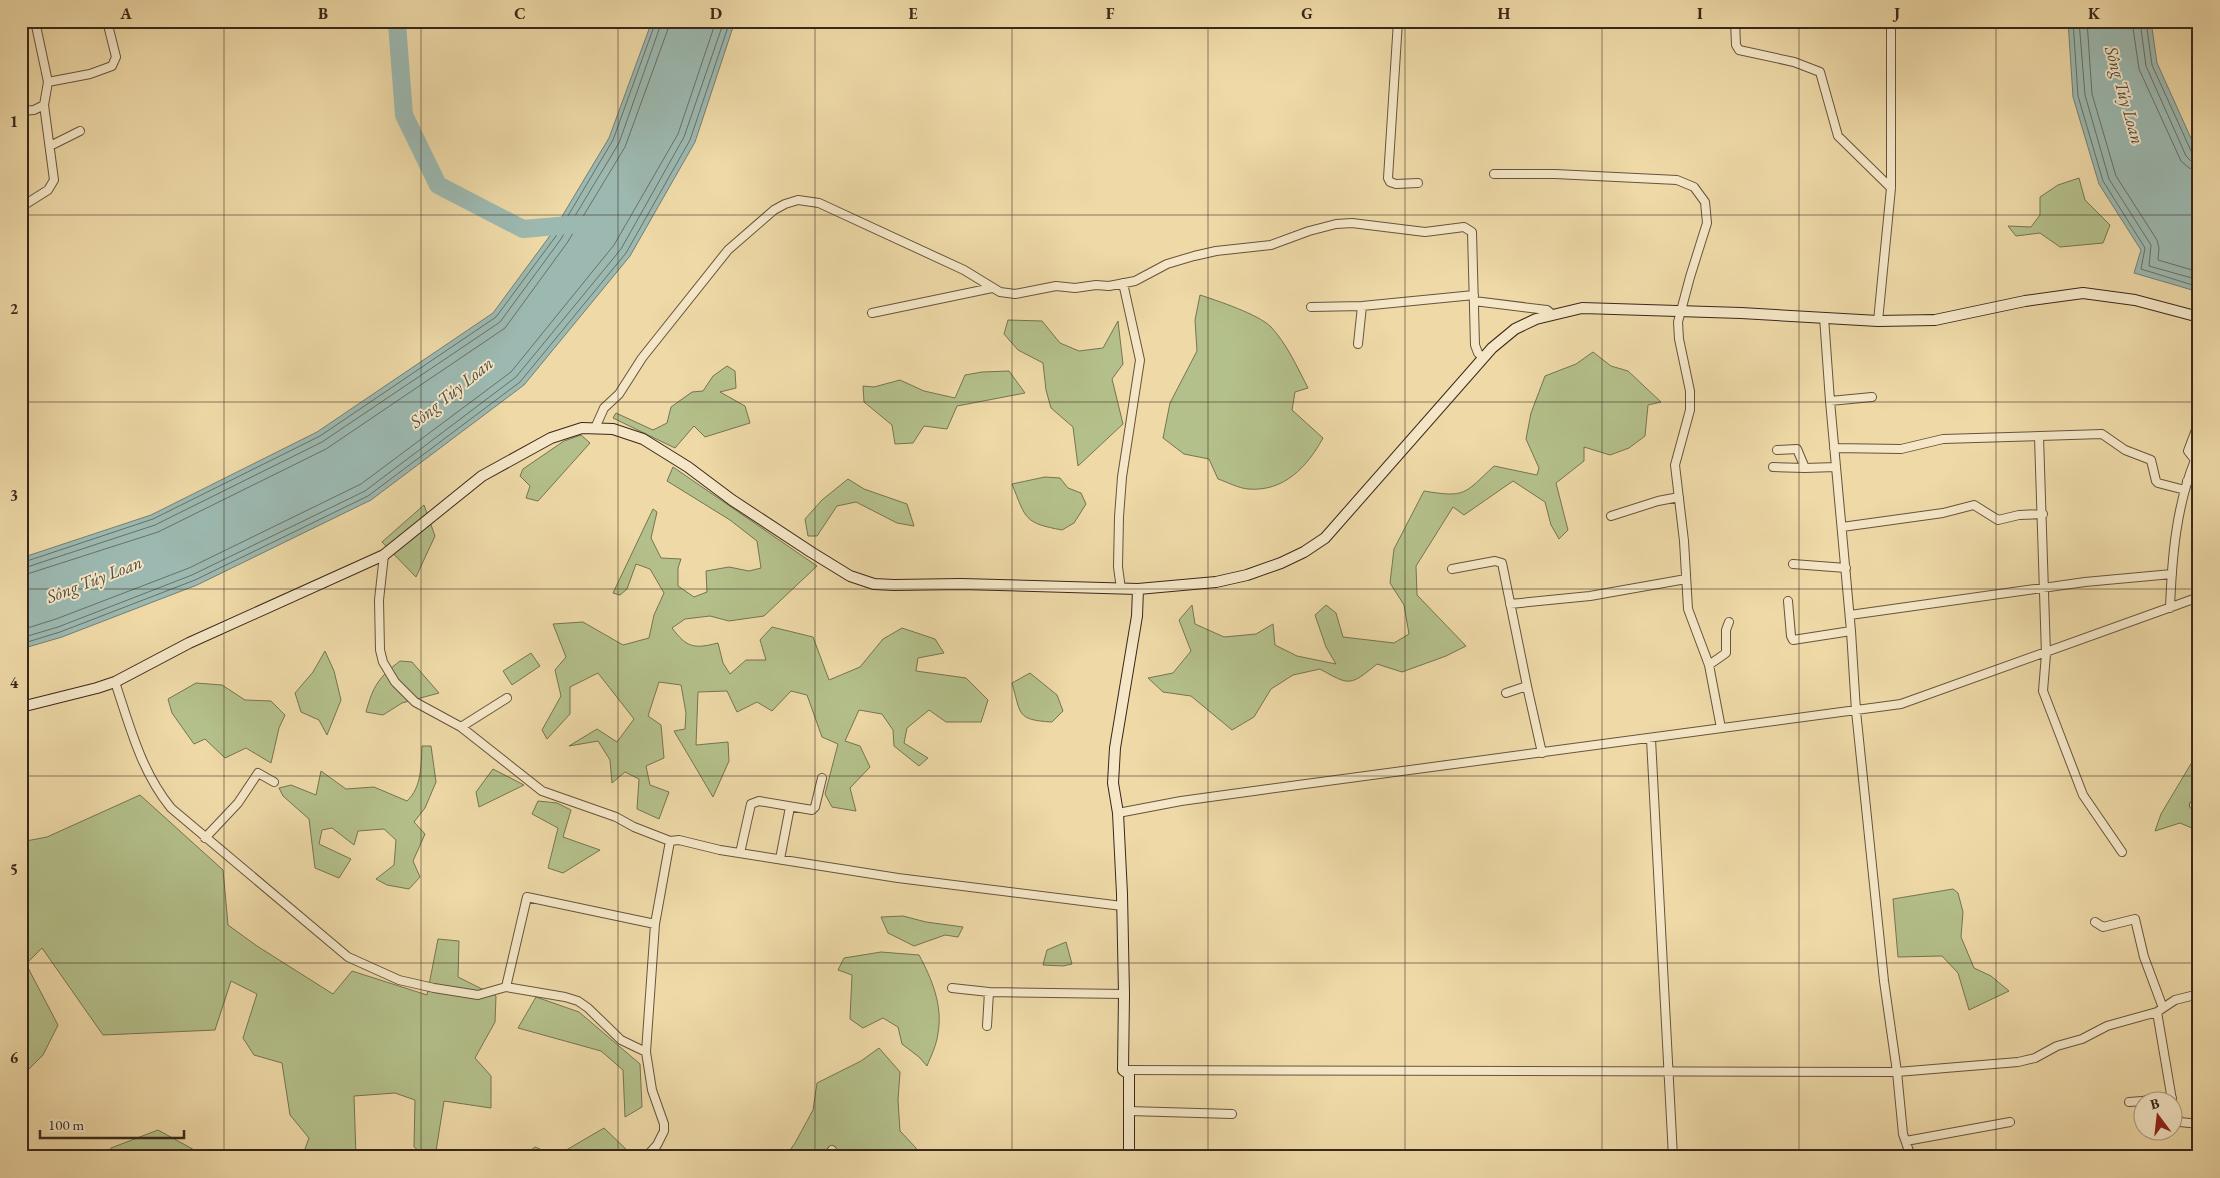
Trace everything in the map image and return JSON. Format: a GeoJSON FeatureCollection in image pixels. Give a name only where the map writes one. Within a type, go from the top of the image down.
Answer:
{"type":"FeatureCollection","features":[{"type":"Feature","properties":{"kind":"street"},"geometry":{"type":"LineString","coordinates":[[21,208],[52,186],[55,175],[44,105],[48,82],[35,21]]}},
{"type":"Feature","properties":{"kind":"street"},"geometry":{"type":"LineString","coordinates":[[48,82],[90,74],[112,66],[116,57],[107,21]]}},
{"type":"Feature","properties":{"kind":"street"},"geometry":{"type":"LineString","coordinates":[[1398,21],[1388,178],[1390,182],[1396,184],[1418,183]]}},
{"type":"Feature","properties":{"kind":"street"},"geometry":{"type":"LineString","coordinates":[[1735,21],[1736,45],[1739,50],[1794,62],[1820,72],[1838,136],[1891,188]]}},
{"type":"Feature","properties":{"kind":"street"},"geometry":{"type":"LineString","coordinates":[[1878,321],[1891,188],[1891,21]]}},
{"type":"Feature","properties":{"kind":"street"},"geometry":{"type":"LineString","coordinates":[[21,111],[34,110],[44,105]]}},
{"type":"Feature","properties":{"kind":"street"},"geometry":{"type":"LineString","coordinates":[[50,146],[80,131]]}},
{"type":"Feature","properties":{"kind":"street"},"geometry":{"type":"LineString","coordinates":[[1494,174],[1555,174],[1677,180],[1694,186],[1705,202],[1707,223],[1678,322],[1677,331],[1690,391],[1690,410],[1675,465],[1688,609],[1710,665],[1721,728]]}},
{"type":"Feature","properties":{"kind":"street"},"geometry":{"type":"LineString","coordinates":[[595,428],[604,408],[619,394],[642,358],[715,265],[742,237],[774,210],[798,200],[819,203],[964,270],[1000,292],[1015,294],[1056,286],[1075,288],[1096,285],[1109,286],[1135,281],[1167,264],[1201,254],[1271,245],[1322,227],[1352,223],[1425,232],[1460,227],[1469,229],[1473,238],[1475,345],[1478,353],[1483,358]]}},
{"type":"Feature","properties":{"kind":"street"},"geometry":{"type":"LineString","coordinates":[[1121,589],[1118,566],[1118,517],[1140,360],[1123,283]]}},
{"type":"Feature","properties":{"kind":"street"},"geometry":{"type":"LineString","coordinates":[[872,313],[992,288]]}},
{"type":"Feature","properties":{"kind":"street"},"geometry":{"type":"LineString","coordinates":[[21,707],[115,682],[189,643],[384,555],[482,476],[551,438],[582,428],[613,429],[643,439],[688,467],[732,500],[811,552],[861,581],[894,585],[961,584],[1138,589],[1216,582],[1247,575],[1281,563],[1304,552],[1325,538],[1492,348],[1516,329],[1536,319],[1571,309],[1596,308],[1824,317],[1878,321],[1935,320],[2025,301],[2083,293],[2136,300],[2199,317]]}},
{"type":"Feature","properties":{"kind":"street"},"geometry":{"type":"LineString","coordinates":[[1311,308],[1474,298],[1547,310],[1552,314]]}},
{"type":"Feature","properties":{"kind":"street"},"geometry":{"type":"LineString","coordinates":[[1358,344],[1362,306]]}},
{"type":"Feature","properties":{"kind":"street"},"geometry":{"type":"LineString","coordinates":[[1824,317],[1850,615],[1856,711],[1884,981],[1897,1072],[1902,1134],[1911,1157]]}},
{"type":"Feature","properties":{"kind":"street"},"geometry":{"type":"LineString","coordinates":[[1830,401],[1872,396]]}},
{"type":"Feature","properties":{"kind":"street"},"geometry":{"type":"LineString","coordinates":[[2170,608],[2177,524],[2187,481],[2195,460],[2188,449],[2199,422]]}},
{"type":"Feature","properties":{"kind":"street"},"geometry":{"type":"LineString","coordinates":[[1834,448],[1901,449],[1943,439],[2102,434],[2125,450],[2151,460],[2156,482],[2185,490]]}},
{"type":"Feature","properties":{"kind":"street"},"geometry":{"type":"LineString","coordinates":[[2039,437],[2043,514],[2042,590],[2046,654],[2043,691],[2083,794],[2122,852]]}},
{"type":"Feature","properties":{"kind":"street"},"geometry":{"type":"LineString","coordinates":[[1777,450],[1796,449],[1805,468]]}},
{"type":"Feature","properties":{"kind":"street"},"geometry":{"type":"LineString","coordinates":[[1773,466],[1805,468],[1836,466]]}},
{"type":"Feature","properties":{"kind":"street"},"geometry":{"type":"LineString","coordinates":[[2187,481],[2199,480]]}},
{"type":"Feature","properties":{"kind":"street"},"geometry":{"type":"LineString","coordinates":[[1611,516],[1658,501],[1679,497]]}},
{"type":"Feature","properties":{"kind":"street"},"geometry":{"type":"LineString","coordinates":[[1842,527],[1942,513],[1974,505],[1998,520],[2019,515],[2043,514]]}},
{"type":"Feature","properties":{"kind":"street"},"geometry":{"type":"LineString","coordinates":[[384,555],[378,600],[380,650],[383,662],[396,682],[416,702],[460,727],[542,791],[616,818],[634,828],[670,841],[679,840],[740,853],[898,878],[1122,906]]}},
{"type":"Feature","properties":{"kind":"street"},"geometry":{"type":"LineString","coordinates":[[1452,569],[1500,561],[1502,563],[1526,686],[1542,754]]}},
{"type":"Feature","properties":{"kind":"street"},"geometry":{"type":"LineString","coordinates":[[1793,564],[1846,568]]}},
{"type":"Feature","properties":{"kind":"street"},"geometry":{"type":"LineString","coordinates":[[1850,615],[2042,590],[2086,582],[2172,574]]}},
{"type":"Feature","properties":{"kind":"street"},"geometry":{"type":"LineString","coordinates":[[1510,604],[1590,596],[1686,579]]}},
{"type":"Feature","properties":{"kind":"street"},"geometry":{"type":"LineString","coordinates":[[1123,1070],[1122,906],[1118,813],[1113,783],[1115,748],[1137,616],[1138,589]]}},
{"type":"Feature","properties":{"kind":"street"},"geometry":{"type":"LineString","coordinates":[[1118,813],[1181,801],[1542,754],[1901,704],[2046,654],[2199,597]]}},
{"type":"Feature","properties":{"kind":"street"},"geometry":{"type":"LineString","coordinates":[[1788,601],[1793,640],[1851,631]]}},
{"type":"Feature","properties":{"kind":"street"},"geometry":{"type":"LineString","coordinates":[[1710,665],[1726,653],[1728,622]]}},
{"type":"Feature","properties":{"kind":"street"},"geometry":{"type":"LineString","coordinates":[[115,682],[141,758],[156,790],[172,808],[205,838],[348,957],[399,980],[434,988],[478,995],[506,986],[578,1001],[588,1008],[621,1040],[646,1052]]}},
{"type":"Feature","properties":{"kind":"street"},"geometry":{"type":"LineString","coordinates":[[1506,693],[1526,686]]}},
{"type":"Feature","properties":{"kind":"street"},"geometry":{"type":"LineString","coordinates":[[460,727],[507,698]]}},
{"type":"Feature","properties":{"kind":"street"},"geometry":{"type":"LineString","coordinates":[[1652,739],[1673,1157]]}},
{"type":"Feature","properties":{"kind":"street"},"geometry":{"type":"LineString","coordinates":[[205,838],[232,810],[258,773],[274,782]]}},
{"type":"Feature","properties":{"kind":"street"},"geometry":{"type":"LineString","coordinates":[[740,853],[751,804],[759,801],[809,810],[814,809],[822,778]]}},
{"type":"Feature","properties":{"kind":"street"},"geometry":{"type":"LineString","coordinates":[[780,859],[790,807]]}},
{"type":"Feature","properties":{"kind":"street"},"geometry":{"type":"LineString","coordinates":[[646,1157],[661,1138],[664,1124],[652,1090],[646,1052],[655,924],[670,841]]}},
{"type":"Feature","properties":{"kind":"street"},"geometry":{"type":"LineString","coordinates":[[506,986],[526,897],[655,924]]}},
{"type":"Feature","properties":{"kind":"street"},"geometry":{"type":"LineString","coordinates":[[2095,922],[2103,927],[2135,919],[2160,1010],[2171,1090]]}},
{"type":"Feature","properties":{"kind":"street"},"geometry":{"type":"LineString","coordinates":[[952,988],[989,992],[1124,994]]}},
{"type":"Feature","properties":{"kind":"street"},"geometry":{"type":"LineString","coordinates":[[987,1026],[989,992]]}},
{"type":"Feature","properties":{"kind":"street"},"geometry":{"type":"LineString","coordinates":[[1123,1070],[1897,1072],[2018,1062],[2035,1058],[2057,1046],[2082,1039],[2107,1026],[2160,1010],[2175,1000],[2199,994]]}},
{"type":"Feature","properties":{"kind":"street"},"geometry":{"type":"LineString","coordinates":[[1123,1070],[1129,1074],[1129,1157]]}},
{"type":"Feature","properties":{"kind":"street"},"geometry":{"type":"LineString","coordinates":[[1129,1111],[1232,1114]]}},
{"type":"Feature","properties":{"kind":"street"},"geometry":{"type":"LineString","coordinates":[[1906,1141],[2010,1122]]}},
{"type":"Feature","properties":{"kind":"street"},"geometry":{"type":"LineString","coordinates":[[2182,1122],[2199,1124]]}},
{"type":"Feature","properties":{"kind":"green space"},"geometry":{"type":"Polygon","coordinates":[[[2079,178],[2085,200],[2110,225],[2103,243],[2060,247],[2040,233],[2016,236],[2008,226],[2031,227],[2040,215],[2040,197],[2058,185],[2079,178]]]}},
{"type":"Feature","properties":{"kind":"green space"},"geometry":{"type":"Polygon","coordinates":[[[1200,295],[1257,317],[1271,327],[1287,348],[1308,388],[1295,392],[1292,410],[1323,438],[1302,468],[1283,482],[1261,489],[1248,489],[1236,486],[1218,479],[1209,459],[1184,454],[1163,438],[1170,403],[1197,351],[1195,320],[1200,295]]]}},
{"type":"Feature","properties":{"kind":"green space"},"geometry":{"type":"Polygon","coordinates":[[[1008,320],[1042,321],[1060,343],[1079,351],[1103,348],[1118,321],[1123,364],[1112,379],[1123,424],[1078,466],[1073,427],[1051,408],[1046,390],[1043,363],[1018,350],[1004,334],[1008,320]]]}},
{"type":"Feature","properties":{"kind":"green space"},"geometry":{"type":"Polygon","coordinates":[[[1593,352],[1611,366],[1628,371],[1661,402],[1648,405],[1645,436],[1629,448],[1610,455],[1584,447],[1584,461],[1556,483],[1568,530],[1559,539],[1551,525],[1545,502],[1513,481],[1464,515],[1453,507],[1416,566],[1417,595],[1466,646],[1446,656],[1402,672],[1377,664],[1355,680],[1350,681],[1344,681],[1320,669],[1293,675],[1271,689],[1254,717],[1232,730],[1191,696],[1163,692],[1148,678],[1173,673],[1191,651],[1179,620],[1192,605],[1195,624],[1224,637],[1256,634],[1273,624],[1275,645],[1297,656],[1336,664],[1326,647],[1315,615],[1326,605],[1336,613],[1343,637],[1394,643],[1409,634],[1404,605],[1390,583],[1394,549],[1424,491],[1448,494],[1464,492],[1494,466],[1537,475],[1539,468],[1526,439],[1531,413],[1545,376],[1576,364],[1593,352]]]}},
{"type":"Feature","properties":{"kind":"green space"},"geometry":{"type":"Polygon","coordinates":[[[727,366],[735,371],[736,388],[720,392],[745,406],[750,423],[705,437],[694,426],[675,448],[613,418],[616,413],[653,430],[667,423],[671,407],[692,392],[703,391],[713,376],[727,366]]]}},
{"type":"Feature","properties":{"kind":"green space"},"geometry":{"type":"Polygon","coordinates":[[[1009,371],[1025,393],[957,406],[947,429],[924,426],[913,443],[895,444],[892,425],[864,402],[863,386],[874,387],[900,380],[924,391],[955,398],[965,375],[1009,371]]]}},
{"type":"Feature","properties":{"kind":"green space"},"geometry":{"type":"Polygon","coordinates":[[[581,435],[590,443],[538,501],[526,498],[530,486],[520,476],[523,469],[564,441],[581,435]]]}},
{"type":"Feature","properties":{"kind":"green space"},"geometry":{"type":"Polygon","coordinates":[[[673,467],[817,566],[764,616],[729,621],[710,616],[685,619],[672,628],[682,640],[697,646],[718,643],[723,663],[730,674],[746,660],[766,660],[760,640],[772,627],[813,637],[829,680],[860,667],[883,639],[902,628],[935,639],[944,653],[918,658],[916,671],[966,678],[988,700],[981,722],[946,722],[929,710],[907,728],[904,743],[928,758],[919,766],[894,746],[893,730],[882,714],[859,710],[845,741],[860,746],[870,767],[850,788],[856,811],[832,807],[825,794],[838,744],[822,737],[807,695],[791,691],[772,711],[757,702],[737,712],[727,691],[698,692],[696,745],[728,742],[729,761],[713,797],[674,731],[685,729],[686,713],[681,685],[659,682],[648,716],[661,725],[664,758],[646,766],[650,785],[669,792],[659,819],[637,809],[639,779],[625,772],[612,783],[610,760],[598,741],[569,746],[597,729],[617,742],[634,719],[598,673],[570,687],[570,714],[547,739],[542,730],[561,696],[555,670],[566,657],[553,624],[583,622],[623,645],[649,638],[654,615],[664,593],[650,569],[636,564],[627,589],[620,595],[613,593],[653,509],[657,512],[651,538],[661,558],[681,559],[678,568],[678,586],[694,597],[707,592],[706,571],[729,567],[749,571],[761,568],[757,541],[730,520],[667,481],[673,467]]]}},
{"type":"Feature","properties":{"kind":"green space"},"geometry":{"type":"Polygon","coordinates":[[[1045,477],[1060,478],[1068,488],[1081,493],[1086,504],[1074,523],[1062,530],[1033,522],[1020,505],[1012,484],[1045,477]]]}},
{"type":"Feature","properties":{"kind":"green space"},"geometry":{"type":"Polygon","coordinates":[[[848,479],[864,489],[907,504],[914,526],[897,523],[856,502],[837,506],[817,536],[808,536],[805,519],[822,500],[848,479]]]}},
{"type":"Feature","properties":{"kind":"green space"},"geometry":{"type":"Polygon","coordinates":[[[424,505],[435,536],[416,577],[382,542],[424,505]]]}},
{"type":"Feature","properties":{"kind":"green space"},"geometry":{"type":"Polygon","coordinates":[[[325,651],[334,671],[341,700],[327,735],[319,720],[301,712],[295,693],[313,672],[325,651]]]}},
{"type":"Feature","properties":{"kind":"green space"},"geometry":{"type":"Polygon","coordinates":[[[531,653],[540,666],[512,685],[503,671],[531,653]]]}},
{"type":"Feature","properties":{"kind":"green space"},"geometry":{"type":"Polygon","coordinates":[[[400,661],[412,662],[439,693],[402,703],[383,715],[366,712],[371,695],[382,677],[400,661]]]}},
{"type":"Feature","properties":{"kind":"green space"},"geometry":{"type":"Polygon","coordinates":[[[1030,673],[1057,695],[1063,711],[1052,722],[1026,717],[1019,708],[1012,683],[1030,673]]]}},
{"type":"Feature","properties":{"kind":"green space"},"geometry":{"type":"Polygon","coordinates":[[[196,683],[222,685],[245,700],[271,701],[285,715],[279,728],[271,763],[246,748],[225,758],[205,739],[194,744],[172,713],[168,699],[196,683]]]}},
{"type":"Feature","properties":{"kind":"green space"},"geometry":{"type":"Polygon","coordinates":[[[422,746],[431,746],[436,782],[425,808],[414,822],[425,834],[413,861],[420,877],[409,889],[387,885],[376,879],[394,865],[396,840],[384,829],[358,831],[354,845],[332,828],[322,830],[319,844],[351,859],[339,878],[315,868],[309,819],[283,796],[279,788],[291,785],[316,795],[321,771],[346,789],[374,787],[407,801],[416,789],[418,782],[422,746]]]}},
{"type":"Feature","properties":{"kind":"green space"},"geometry":{"type":"Polygon","coordinates":[[[2198,752],[2199,831],[2180,823],[2155,831],[2161,814],[2198,752]]]}},
{"type":"Feature","properties":{"kind":"green space"},"geometry":{"type":"Polygon","coordinates":[[[493,769],[524,785],[479,807],[476,792],[493,769]]]}},
{"type":"Feature","properties":{"kind":"green space"},"geometry":{"type":"Polygon","coordinates":[[[140,795],[223,870],[228,925],[257,946],[333,994],[352,971],[427,995],[438,939],[459,941],[458,977],[496,996],[495,1022],[475,1058],[491,1076],[491,1108],[444,1101],[435,1157],[427,1157],[414,1147],[415,1100],[395,1093],[354,1096],[356,1157],[302,1157],[309,1138],[290,1115],[282,1063],[254,1055],[243,1038],[257,994],[231,981],[215,1030],[103,1035],[42,948],[26,964],[58,1025],[43,1055],[21,1077],[21,842],[47,837],[140,795]]]}},
{"type":"Feature","properties":{"kind":"green space"},"geometry":{"type":"Polygon","coordinates":[[[538,801],[557,803],[571,810],[563,837],[600,850],[563,873],[548,868],[558,828],[532,814],[538,801]]]}},
{"type":"Feature","properties":{"kind":"green space"},"geometry":{"type":"Polygon","coordinates":[[[1953,889],[1958,893],[1963,912],[1961,937],[1974,968],[1991,976],[2009,991],[1969,1010],[1958,973],[1942,956],[1898,957],[1893,899],[1953,889]]]}},
{"type":"Feature","properties":{"kind":"green space"},"geometry":{"type":"Polygon","coordinates":[[[903,916],[926,922],[963,927],[958,937],[945,935],[914,946],[888,933],[881,917],[903,916]]]}},
{"type":"Feature","properties":{"kind":"green space"},"geometry":{"type":"Polygon","coordinates":[[[1066,942],[1072,964],[1063,966],[1043,965],[1047,950],[1066,942]]]}},
{"type":"Feature","properties":{"kind":"green space"},"geometry":{"type":"Polygon","coordinates":[[[881,952],[919,955],[932,983],[938,1003],[939,1023],[934,1050],[927,1066],[902,1044],[898,1027],[883,1018],[863,1028],[850,1019],[852,975],[838,970],[844,958],[881,952]]]}},
{"type":"Feature","properties":{"kind":"green space"},"geometry":{"type":"Polygon","coordinates":[[[536,997],[579,1012],[640,1064],[642,1107],[625,1117],[623,1070],[601,1051],[518,1028],[536,997]]]}},
{"type":"Feature","properties":{"kind":"green space"},"geometry":{"type":"Polygon","coordinates":[[[879,1048],[900,1072],[898,1100],[900,1131],[916,1148],[916,1157],[857,1157],[845,1149],[836,1157],[785,1157],[813,1110],[817,1083],[861,1061],[879,1048]]]}},
{"type":"Feature","properties":{"kind":"green space"},"geometry":{"type":"Polygon","coordinates":[[[604,1128],[630,1153],[622,1157],[522,1157],[535,1147],[556,1156],[604,1128]]]}},
{"type":"Feature","properties":{"kind":"green space"},"geometry":{"type":"Polygon","coordinates":[[[158,1130],[207,1157],[108,1157],[111,1148],[158,1130]]]}},
{"type":"Feature","properties":{"kind":"water","name":"Sông Túy Loan"},"geometry":{"type":"Polygon","coordinates":[[[652,21],[735,21],[695,142],[630,256],[524,385],[371,500],[197,585],[62,637],[21,649],[21,558],[151,515],[317,432],[493,313],[552,233],[609,138],[652,21]]]}},
{"type":"Feature","properties":{"kind":"water","name":"Sông Túy Loan"},"geometry":{"type":"Polygon","coordinates":[[[2068,21],[2151,21],[2157,63],[2199,156],[2199,292],[2134,273],[2141,250],[2099,184],[2073,97],[2068,21]]]}},
{"type":"Feature","properties":{"kind":"waterway"},"geometry":{"type":"LineString","coordinates":[[393,21],[397,24],[404,115],[438,185],[523,229],[580,224]]}}]}
